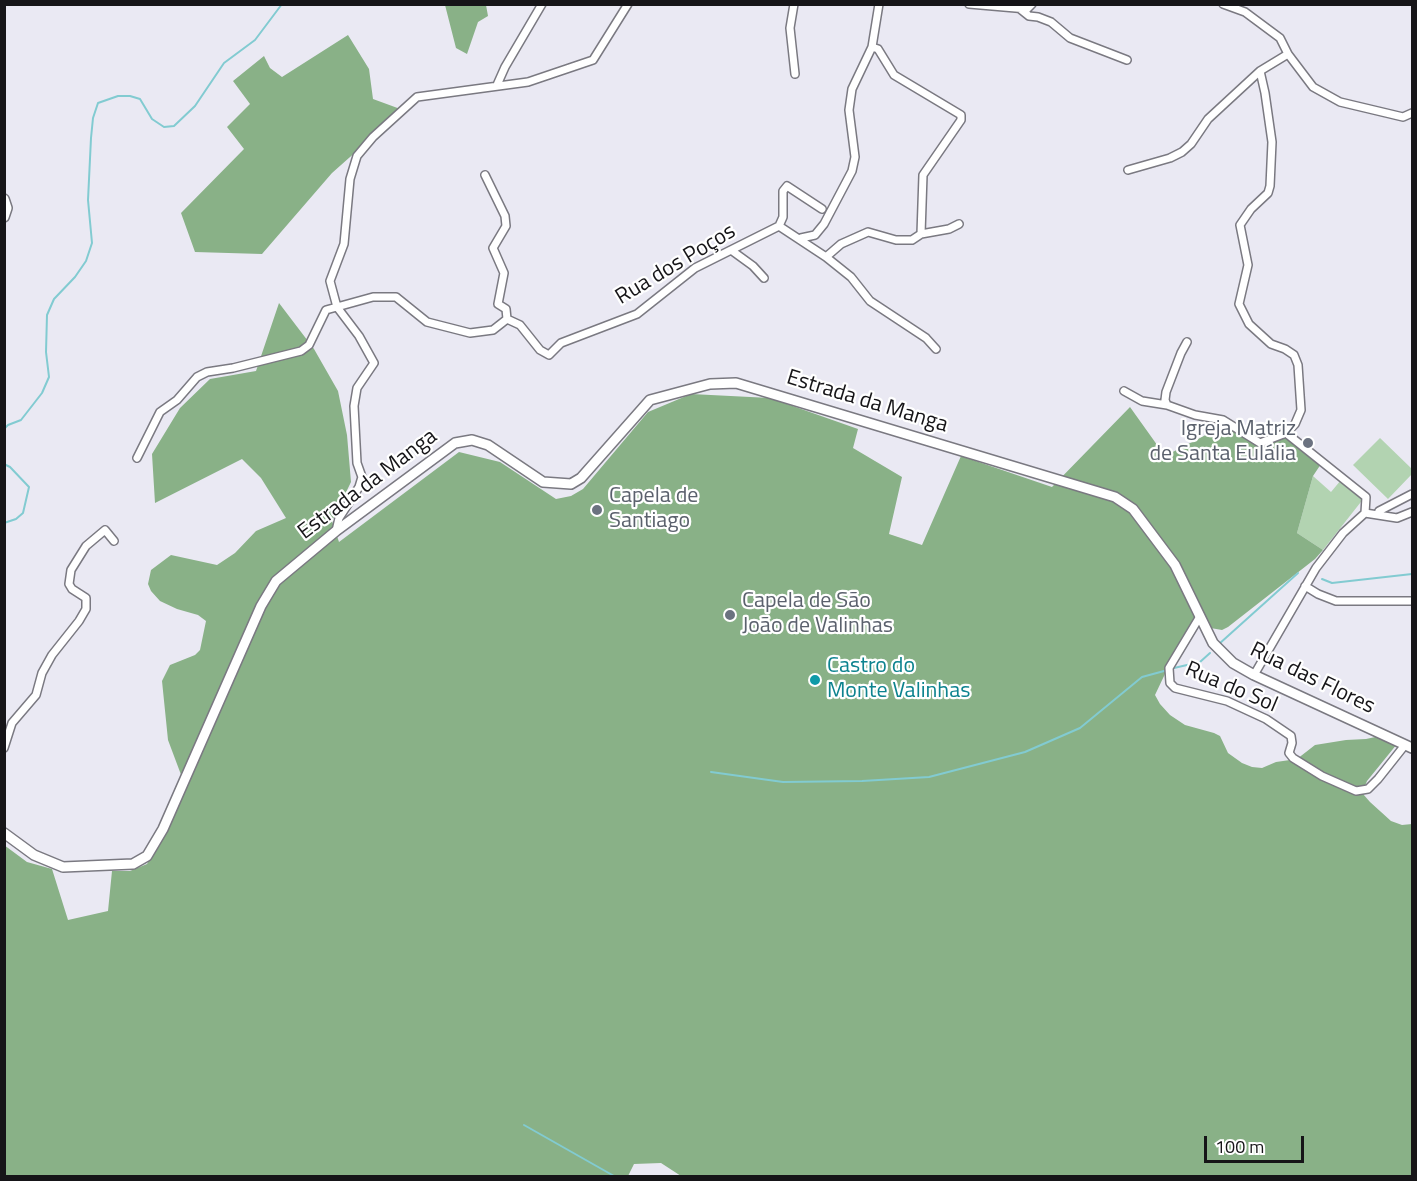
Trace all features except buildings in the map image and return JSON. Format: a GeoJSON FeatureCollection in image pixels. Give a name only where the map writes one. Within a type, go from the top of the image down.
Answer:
{"type":"FeatureCollection","features":[{"type":"Feature","properties":{"kind":"street"},"geometry":{"type":"LineString","coordinates":[[497,85],[542,4]]}},
{"type":"Feature","properties":{"kind":"street"},"geometry":{"type":"LineString","coordinates":[[336,531],[339,518],[359,488],[362,477],[357,463],[354,406],[357,388],[374,363],[359,336],[338,308],[330,281],[344,244],[350,179],[357,156],[373,137],[417,97],[528,82],[593,60],[628,4]]}},
{"type":"Feature","properties":{"kind":"street"},"geometry":{"type":"LineString","coordinates":[[794,4],[790,28],[795,74]]}},
{"type":"Feature","properties":{"kind":"street"},"geometry":{"type":"LineString","coordinates":[[801,238],[814,235],[824,224],[852,171],[855,157],[849,111],[852,89],[872,47],[879,4]]}},
{"type":"Feature","properties":{"kind":"street"},"geometry":{"type":"LineString","coordinates":[[969,4],[1027,9],[1032,4]]}},
{"type":"Feature","properties":{"kind":"street"},"geometry":{"type":"LineString","coordinates":[[1223,4],[1245,12],[1280,38],[1288,54],[1313,87],[1340,102],[1403,117],[1413,113]]}},
{"type":"Feature","properties":{"kind":"street"},"geometry":{"type":"LineString","coordinates":[[1019,8],[1029,16],[1051,22],[1070,38],[1127,60]]}},
{"type":"Feature","properties":{"kind":"street"},"geometry":{"type":"LineString","coordinates":[[872,47],[878,49],[894,75],[961,115],[961,120],[924,175],[921,234]]}},
{"type":"Feature","properties":{"kind":"street"},"geometry":{"type":"LineString","coordinates":[[1128,170],[1170,158],[1182,152],[1191,144],[1209,119],[1260,71],[1288,54]]}},
{"type":"Feature","properties":{"kind":"street"},"geometry":{"type":"LineString","coordinates":[[1124,391],[1142,401],[1167,405],[1195,415],[1223,420],[1260,443],[1286,433],[1295,424],[1301,410],[1298,365],[1294,355],[1271,344],[1249,324],[1239,304],[1248,265],[1240,225],[1251,209],[1268,193],[1270,186],[1272,142],[1260,71]]}},
{"type":"Feature","properties":{"kind":"street"},"geometry":{"type":"LineString","coordinates":[[137,458],[160,412],[177,400],[197,377],[207,372],[301,351],[309,345],[326,310],[373,297],[396,297],[427,322],[470,333],[493,330],[507,319],[506,309],[498,304],[504,273],[493,248],[506,226],[505,216],[485,175]]}},
{"type":"Feature","properties":{"kind":"street"},"geometry":{"type":"LineString","coordinates":[[822,209],[787,186],[783,191],[783,217],[779,226],[826,256],[851,278],[870,301],[926,338],[936,349]]}},
{"type":"Feature","properties":{"kind":"street"},"geometry":{"type":"LineString","coordinates":[[4,199],[7,208],[4,217]]}},
{"type":"Feature","properties":{"kind":"street"},"geometry":{"type":"LineString","coordinates":[[826,256],[841,244],[868,231],[896,240],[912,240],[921,234],[949,229],[959,224]]}},
{"type":"Feature","properties":{"kind":"street","name":"Rua dos Poços"},"geometry":{"type":"LineString","coordinates":[[507,319],[520,325],[540,350],[549,355],[561,344],[637,314],[695,268],[779,226]]}},
{"type":"Feature","properties":{"kind":"street"},"geometry":{"type":"LineString","coordinates":[[731,250],[753,266],[764,278]]}},
{"type":"Feature","properties":{"kind":"street"},"geometry":{"type":"LineString","coordinates":[[1167,405],[1166,392],[1187,342]]}},
{"type":"Feature","properties":{"kind":"street","name":"Estrada da Manga"},"geometry":{"type":"LineString","coordinates":[[4,833],[34,855],[63,867],[133,864],[147,856],[163,829],[261,606],[276,580],[336,531],[455,443],[472,440],[488,445],[543,482],[571,484],[581,478],[650,400],[710,384],[736,383],[1031,472]]}},
{"type":"Feature","properties":{"kind":"street"},"geometry":{"type":"LineString","coordinates":[[1254,675],[1305,586],[1342,533],[1365,513],[1366,497],[1286,433]]}},
{"type":"Feature","properties":{"kind":"street","name":"Rua das Flores"},"geometry":{"type":"LineString","coordinates":[[1031,472],[1115,498],[1133,509],[1175,565],[1213,643],[1233,663],[1409,747]]}},
{"type":"Feature","properties":{"kind":"street"},"geometry":{"type":"LineString","coordinates":[[1379,510],[1413,494]]}},
{"type":"Feature","properties":{"kind":"street"},"geometry":{"type":"LineString","coordinates":[[1365,513],[1398,518],[1413,512]]}},
{"type":"Feature","properties":{"kind":"street"},"geometry":{"type":"LineString","coordinates":[[4,748],[12,723],[39,689],[42,673],[52,655],[86,609],[87,598],[72,589],[69,584],[71,570],[86,546],[105,531],[114,541]]}},
{"type":"Feature","properties":{"kind":"street"},"geometry":{"type":"LineString","coordinates":[[1305,586],[1335,602],[1413,601]]}},
{"type":"Feature","properties":{"kind":"street","name":"Rua do Sol"},"geometry":{"type":"LineString","coordinates":[[1199,618],[1169,668],[1170,683],[1175,688],[1227,701],[1266,719],[1291,736],[1292,743],[1289,753],[1293,758],[1323,776],[1356,791],[1368,789],[1409,747]]}},
{"type":"Feature","properties":{"kind":"green space"},"geometry":{"type":"Polygon","coordinates":[[[445,5],[486,5],[488,16],[478,22],[467,54],[456,48],[445,5]]]}},
{"type":"Feature","properties":{"kind":"green space"},"geometry":{"type":"Polygon","coordinates":[[[348,35],[369,69],[373,99],[403,110],[332,173],[262,254],[195,252],[181,213],[244,149],[227,127],[250,104],[233,81],[264,56],[270,68],[282,77],[348,35]]]}},
{"type":"Feature","properties":{"kind":"green space"},"geometry":{"type":"Polygon","coordinates":[[[279,303],[314,349],[338,391],[347,435],[351,482],[332,521],[339,542],[459,452],[500,462],[556,499],[571,496],[583,489],[648,412],[691,394],[770,398],[858,429],[853,448],[902,477],[889,534],[922,545],[961,456],[1052,487],[1130,407],[1165,456],[1225,425],[1259,445],[1285,435],[1321,464],[1313,476],[1297,533],[1323,550],[1315,559],[1228,627],[1222,630],[1199,626],[1188,631],[1183,636],[1155,695],[1170,715],[1185,725],[1220,736],[1228,753],[1252,767],[1262,768],[1276,762],[1297,759],[1315,745],[1346,740],[1380,736],[1397,744],[1367,781],[1363,794],[1391,821],[1402,825],[1412,824],[1412,1176],[681,1176],[661,1163],[634,1164],[628,1176],[5,1176],[4,845],[27,862],[52,869],[68,920],[108,911],[112,871],[130,871],[147,864],[169,824],[183,780],[168,740],[162,681],[170,665],[195,655],[200,650],[206,621],[198,615],[160,601],[148,584],[151,570],[171,555],[217,565],[235,553],[256,531],[286,518],[261,478],[242,459],[155,503],[152,454],[180,408],[210,379],[256,371],[279,303]]]}},
{"type":"Feature","properties":{"kind":"green space"},"geometry":{"type":"Polygon","coordinates":[[[1380,438],[1412,469],[1412,474],[1388,499],[1353,465],[1380,438]]]}},
{"type":"Feature","properties":{"kind":"green space"},"geometry":{"type":"Polygon","coordinates":[[[1313,476],[1331,492],[1341,480],[1364,498],[1323,550],[1297,533],[1313,476]]]}},
{"type":"Feature","properties":{"kind":"waterway"},"geometry":{"type":"LineString","coordinates":[[4,429],[21,420],[42,393],[49,377],[46,352],[47,315],[54,299],[75,277],[86,261],[92,243],[88,200],[93,118],[98,103],[118,96],[140,99],[152,119],[164,127],[174,126],[195,106],[224,63],[255,40],[282,4]]}},
{"type":"Feature","properties":{"kind":"waterway"},"geometry":{"type":"LineString","coordinates":[[4,464],[10,467],[29,487],[23,513],[16,519],[4,523]]}},
{"type":"Feature","properties":{"kind":"waterway"},"geometry":{"type":"LineString","coordinates":[[1219,644],[1298,573]]}},
{"type":"Feature","properties":{"kind":"waterway"},"geometry":{"type":"LineString","coordinates":[[1322,579],[1332,583],[1412,574]]}},
{"type":"Feature","properties":{"kind":"waterway"},"geometry":{"type":"LineString","coordinates":[[1174,668],[1200,662],[1210,653]]}},
{"type":"Feature","properties":{"kind":"waterway"},"geometry":{"type":"LineString","coordinates":[[711,772],[783,782],[929,777],[1025,752],[1080,728],[1142,677],[1164,671]]}},
{"type":"Feature","properties":{"kind":"waterway"},"geometry":{"type":"LineString","coordinates":[[524,1125],[614,1176]]}},
{"type":"Feature","properties":{"kind":"place","name":"Igreja Matriz de Santa Eulália"},"geometry":{"type":"Point","coordinates":[1308,443]}},
{"type":"Feature","properties":{"kind":"place","name":"Capela de Santiago"},"geometry":{"type":"Point","coordinates":[597,510]}},
{"type":"Feature","properties":{"kind":"place","name":"Capela de São João de Valinhas"},"geometry":{"type":"Point","coordinates":[730,615]}},
{"type":"Feature","properties":{"kind":"place","name":"Castro do Monte Valinhas"},"geometry":{"type":"Point","coordinates":[815,680]}}]}
